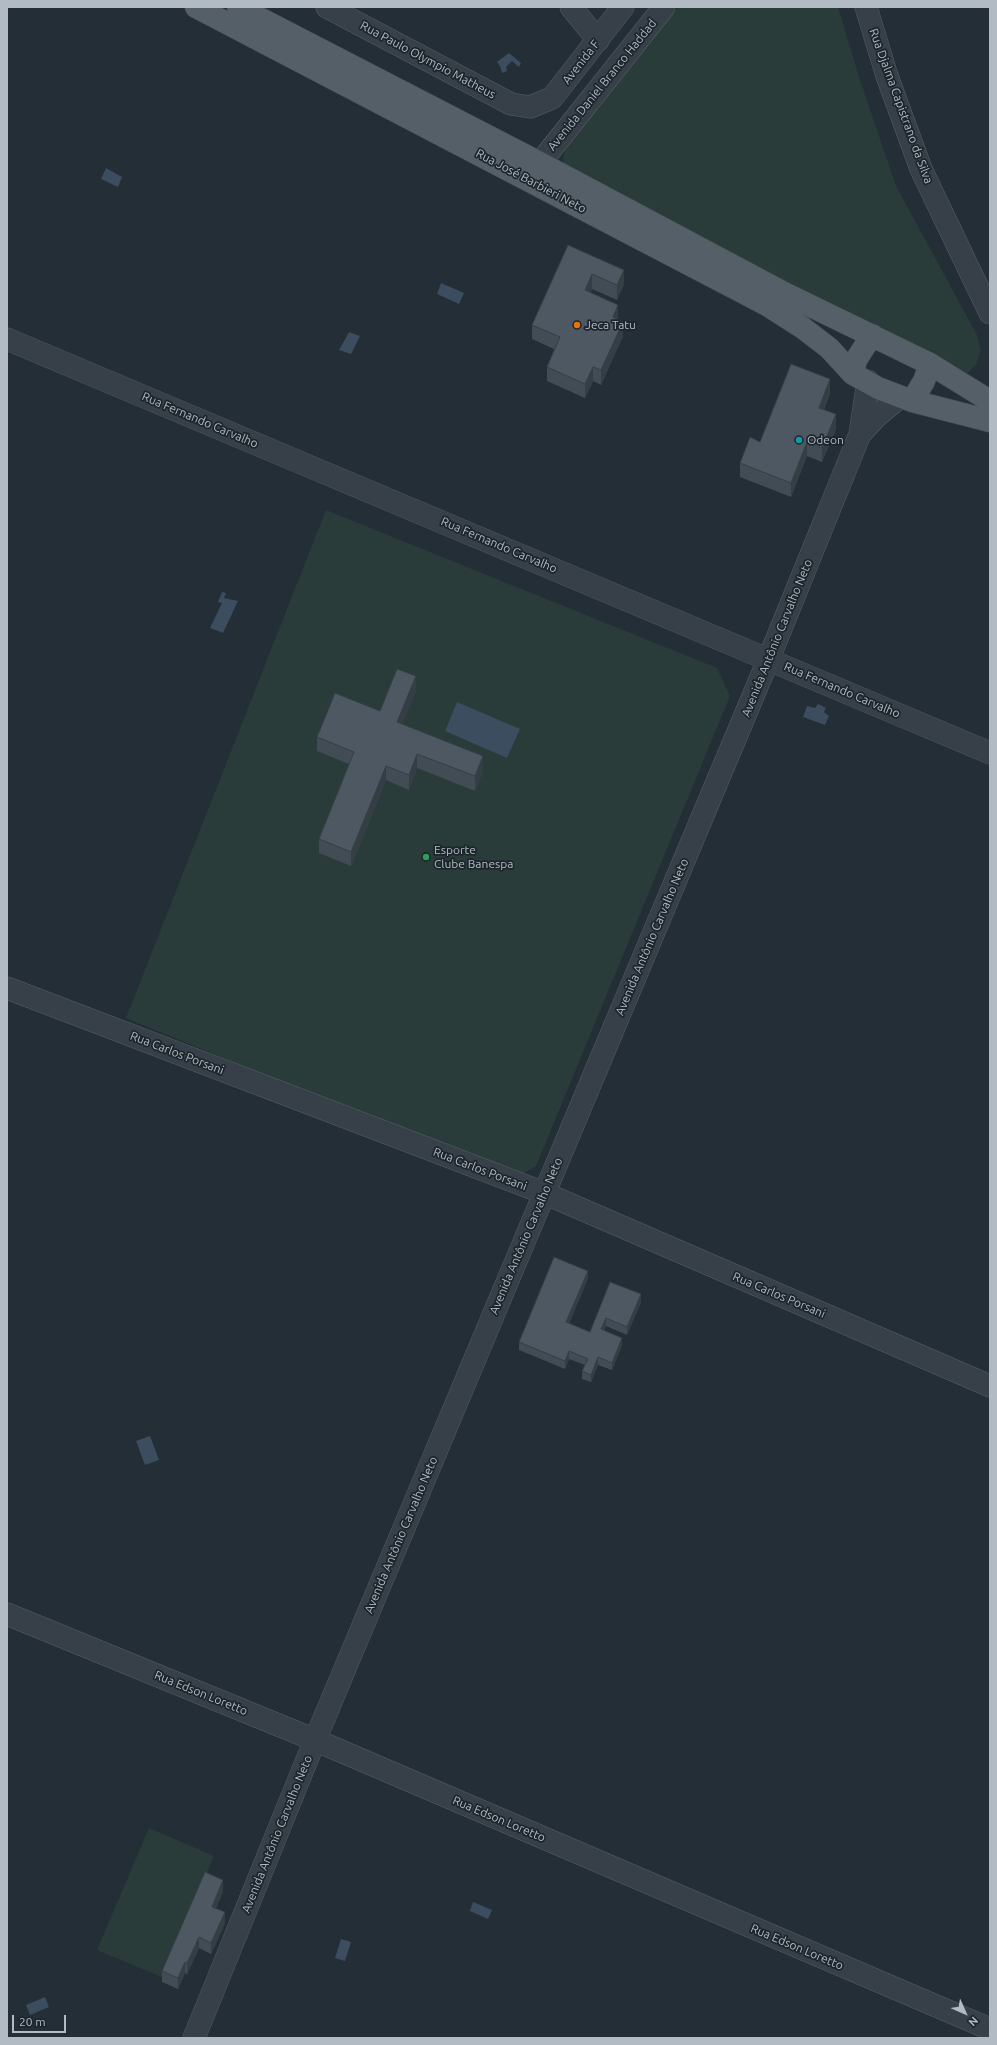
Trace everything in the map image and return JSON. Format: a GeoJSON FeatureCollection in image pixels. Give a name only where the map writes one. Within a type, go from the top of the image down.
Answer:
{"type":"FeatureCollection","features":[{"type":"Feature","properties":{"kind":"main road","name":"Rua José Barbieri Neto"},"geometry":{"type":"LineString","coordinates":[[196,7],[767,306],[803,328],[830,348],[860,377]]}},
{"type":"Feature","properties":{"kind":"main road","name":"Rua José Barbieri Neto"},"geometry":{"type":"LineString","coordinates":[[238,7],[540,163],[763,282],[930,364]]}},
{"type":"Feature","properties":{"kind":"main road"},"geometry":{"type":"LineString","coordinates":[[872,335],[856,360],[860,377],[906,399],[990,421]]}},
{"type":"Feature","properties":{"kind":"main road"},"geometry":{"type":"LineString","coordinates":[[906,399],[924,381],[930,364],[990,401]]}},
{"type":"Feature","properties":{"kind":"street","name":"Rua Paulo Olympio Matheus"},"geometry":{"type":"LineString","coordinates":[[327,7],[511,104],[530,107]]}},
{"type":"Feature","properties":{"kind":"street"},"geometry":{"type":"LineString","coordinates":[[571,7],[598,40]]}},
{"type":"Feature","properties":{"kind":"street","name":"Avenida F"},"geometry":{"type":"LineString","coordinates":[[530,107],[552,98],[623,7]]}},
{"type":"Feature","properties":{"kind":"street","name":"Avenida Daniel Branco Haddad"},"geometry":{"type":"LineString","coordinates":[[540,163],[664,7]]}},
{"type":"Feature","properties":{"kind":"street","name":"Rua Djalma Capistrano da Silva"},"geometry":{"type":"LineString","coordinates":[[866,7],[887,76],[921,169],[990,313]]}},
{"type":"Feature","properties":{"kind":"street","name":"Rua Fernando Carvalho"},"geometry":{"type":"LineString","coordinates":[[7,339],[769,658],[990,753]]}},
{"type":"Feature","properties":{"kind":"street"},"geometry":{"type":"LineString","coordinates":[[860,377],[860,434]]}},
{"type":"Feature","properties":{"kind":"street"},"geometry":{"type":"LineString","coordinates":[[860,434],[878,415],[906,399]]}},
{"type":"Feature","properties":{"kind":"street","name":"Avenida Antônio Carvalho Neto"},"geometry":{"type":"LineString","coordinates":[[194,2038],[315,1740],[769,658],[860,434]]}},
{"type":"Feature","properties":{"kind":"street","name":"Rua Carlos Porsani"},"geometry":{"type":"LineString","coordinates":[[7,988],[544,1193],[990,1386]]}},
{"type":"Feature","properties":{"kind":"street","name":"Rua Edson Loretto"},"geometry":{"type":"LineString","coordinates":[[7,1614],[315,1740],[990,2029]]}},
{"type":"Feature","properties":{"kind":"green space"},"geometry":{"type":"Polygon","coordinates":[[[678,7],[838,7],[859,77],[896,186],[977,335],[981,351],[976,364],[967,374],[868,323],[777,281],[573,171],[563,162],[565,149],[678,7]]]}},
{"type":"Feature","properties":{"kind":"green space","name":"Esporte Clube Banespa"},"geometry":{"type":"Polygon","coordinates":[[[326,510],[717,668],[730,696],[536,1166],[515,1178],[126,1018],[326,510]]]}},
{"type":"Feature","properties":{"kind":"green space"},"geometry":{"type":"Polygon","coordinates":[[[149,1828],[214,1856],[162,1977],[97,1950],[149,1828]]]}},
{"type":"Feature","properties":{"kind":"water"},"geometry":{"type":"Polygon","coordinates":[[[509,53],[521,63],[519,67],[512,61],[506,67],[507,71],[502,73],[497,62],[509,53]]]}},
{"type":"Feature","properties":{"kind":"water"},"geometry":{"type":"Polygon","coordinates":[[[106,168],[122,177],[118,187],[101,179],[106,168]]]}},
{"type":"Feature","properties":{"kind":"water"},"geometry":{"type":"Polygon","coordinates":[[[441,283],[464,293],[459,304],[437,294],[441,283]]]}},
{"type":"Feature","properties":{"kind":"water"},"geometry":{"type":"Polygon","coordinates":[[[349,332],[360,336],[351,354],[339,350],[349,332]]]}},
{"type":"Feature","properties":{"kind":"water"},"geometry":{"type":"Polygon","coordinates":[[[222,592],[226,593],[224,598],[238,601],[223,633],[210,628],[222,603],[218,602],[222,592]]]}},
{"type":"Feature","properties":{"kind":"water"},"geometry":{"type":"Polygon","coordinates":[[[457,702],[520,729],[507,758],[445,731],[457,702]]]}},
{"type":"Feature","properties":{"kind":"water"},"geometry":{"type":"Polygon","coordinates":[[[818,704],[826,708],[824,712],[829,716],[825,725],[803,717],[807,706],[815,708],[818,704]]]}},
{"type":"Feature","properties":{"kind":"water"},"geometry":{"type":"Polygon","coordinates":[[[150,1436],[159,1460],[145,1465],[136,1441],[150,1436]]]}},
{"type":"Feature","properties":{"kind":"water"},"geometry":{"type":"Polygon","coordinates":[[[473,1902],[492,1910],[488,1919],[470,1911],[473,1902]]]}},
{"type":"Feature","properties":{"kind":"water"},"geometry":{"type":"Polygon","coordinates":[[[341,1939],[351,1942],[345,1961],[335,1958],[341,1939]]]}},
{"type":"Feature","properties":{"kind":"water"},"geometry":{"type":"Polygon","coordinates":[[[45,1997],[49,2007],[30,2015],[26,2005],[45,1997]]]}},
{"type":"Feature","properties":{"kind":"building","name":"Jeca Tatu"},"geometry":{"type":"Polygon","coordinates":[[[568,245],[624,270],[617,285],[592,274],[585,290],[618,305],[613,317],[623,322],[601,370],[593,367],[585,384],[547,367],[560,337],[532,325],[568,245]]]}},
{"type":"Feature","properties":{"kind":"building","name":"Odeon"},"geometry":{"type":"Polygon","coordinates":[[[791,364],[830,379],[819,408],[836,414],[822,448],[807,442],[791,483],[740,463],[750,437],[760,442],[791,364]]]}},
{"type":"Feature","properties":{"kind":"building"},"geometry":{"type":"Polygon","coordinates":[[[397,669],[416,676],[397,722],[483,756],[475,776],[417,754],[409,775],[386,766],[351,852],[319,839],[354,752],[317,737],[335,693],[380,711],[397,669]]]}},
{"type":"Feature","properties":{"kind":"building"},"geometry":{"type":"Polygon","coordinates":[[[554,1257],[588,1271],[566,1322],[590,1332],[610,1282],[641,1294],[627,1327],[606,1318],[601,1329],[622,1338],[612,1363],[598,1357],[591,1375],[582,1371],[588,1359],[569,1351],[565,1361],[519,1342],[554,1257]]]}},
{"type":"Feature","properties":{"kind":"building"},"geometry":{"type":"Polygon","coordinates":[[[205,1872],[223,1880],[212,1907],[225,1912],[211,1943],[199,1937],[178,1978],[162,1971],[205,1872]]]}},
{"type":"Feature","properties":{"kind":"place","name":"Jeca Tatu"},"geometry":{"type":"Point","coordinates":[577,325]}},
{"type":"Feature","properties":{"kind":"place","name":"Odeon"},"geometry":{"type":"Point","coordinates":[799,440]}},
{"type":"Feature","properties":{"kind":"place","name":"Esporte Clube Banespa"},"geometry":{"type":"Point","coordinates":[426,857]}}]}
